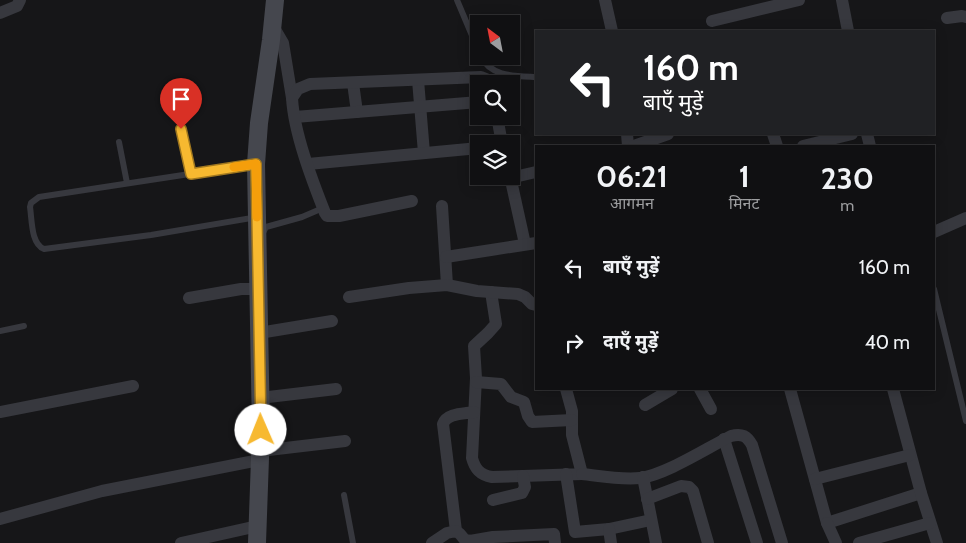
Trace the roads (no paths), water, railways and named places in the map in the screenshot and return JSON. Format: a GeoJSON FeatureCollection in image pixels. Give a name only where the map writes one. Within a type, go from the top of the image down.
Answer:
{"type":"FeatureCollection","features":[{"type":"Feature","properties":{"kind":"street"},"geometry":{"type":"LineString","coordinates":[[0,14],[17,6],[20,0]]}},
{"type":"Feature","properties":{"kind":"street"},"geometry":{"type":"LineString","coordinates":[[181,543],[257,535],[260,398],[256,164],[258,123],[273,26],[275,0]]}},
{"type":"Feature","properties":{"kind":"street"},"geometry":{"type":"LineString","coordinates":[[605,0],[612,30]]}},
{"type":"Feature","properties":{"kind":"street"},"geometry":{"type":"LineString","coordinates":[[712,21],[798,0]]}},
{"type":"Feature","properties":{"kind":"street"},"geometry":{"type":"LineString","coordinates":[[842,0],[848,30]]}},
{"type":"Feature","properties":{"kind":"street"},"geometry":{"type":"LineString","coordinates":[[947,18],[966,17]]}},
{"type":"Feature","properties":{"kind":"street"},"geometry":{"type":"LineString","coordinates":[[273,26],[283,43],[295,117],[308,164],[325,213],[331,217],[412,201]]}},
{"type":"Feature","properties":{"kind":"street"},"geometry":{"type":"LineString","coordinates":[[292,98],[298,89],[303,86],[470,78]]}},
{"type":"Feature","properties":{"kind":"street"},"geometry":{"type":"LineString","coordinates":[[418,80],[424,153]]}},
{"type":"Feature","properties":{"kind":"street"},"geometry":{"type":"LineString","coordinates":[[353,83],[357,112]]}},
{"type":"Feature","properties":{"kind":"street"},"geometry":{"type":"LineString","coordinates":[[295,117],[470,103]]}},
{"type":"Feature","properties":{"kind":"street"},"geometry":{"type":"LineString","coordinates":[[650,144],[666,135]]}},
{"type":"Feature","properties":{"kind":"street"},"geometry":{"type":"LineString","coordinates":[[807,145],[848,135]]}},
{"type":"Feature","properties":{"kind":"street"},"geometry":{"type":"LineString","coordinates":[[308,164],[470,149]]}},
{"type":"Feature","properties":{"kind":"street"},"geometry":{"type":"LineString","coordinates":[[520,175],[535,172]]}},
{"type":"Feature","properties":{"kind":"street"},"geometry":{"type":"LineString","coordinates":[[446,257],[531,244],[513,185]]}},
{"type":"Feature","properties":{"kind":"street"},"geometry":{"type":"LineString","coordinates":[[442,206],[447,285]]}},
{"type":"Feature","properties":{"kind":"street"},"geometry":{"type":"LineString","coordinates":[[935,232],[966,218]]}},
{"type":"Feature","properties":{"kind":"street"},"geometry":{"type":"LineString","coordinates":[[349,297],[409,288],[447,285],[518,294],[535,305]]}},
{"type":"Feature","properties":{"kind":"street"},"geometry":{"type":"LineString","coordinates":[[189,298],[241,289],[258,289]]}},
{"type":"Feature","properties":{"kind":"street"},"geometry":{"type":"LineString","coordinates":[[491,292],[496,324],[474,346],[476,382],[472,458],[478,472],[492,477],[566,474],[612,478],[644,477],[662,472],[724,439],[738,434],[747,438],[752,445],[782,543]]}},
{"type":"Feature","properties":{"kind":"street"},"geometry":{"type":"LineString","coordinates":[[259,333],[332,321]]}},
{"type":"Feature","properties":{"kind":"street"},"geometry":{"type":"LineString","coordinates":[[476,382],[501,384],[511,397],[524,402],[532,422],[572,420]]}},
{"type":"Feature","properties":{"kind":"street"},"geometry":{"type":"LineString","coordinates":[[0,412],[133,386]]}},
{"type":"Feature","properties":{"kind":"street"},"geometry":{"type":"LineString","coordinates":[[260,398],[336,389]]}},
{"type":"Feature","properties":{"kind":"street"},"geometry":{"type":"LineString","coordinates":[[566,390],[572,411],[572,435],[582,474]]}},
{"type":"Feature","properties":{"kind":"street"},"geometry":{"type":"LineString","coordinates":[[645,405],[670,390]]}},
{"type":"Feature","properties":{"kind":"street"},"geometry":{"type":"LineString","coordinates":[[701,390],[711,409]]}},
{"type":"Feature","properties":{"kind":"street"},"geometry":{"type":"LineString","coordinates":[[790,390],[827,523],[836,543]]}},
{"type":"Feature","properties":{"kind":"street"},"geometry":{"type":"LineString","coordinates":[[893,390],[920,493],[937,543]]}},
{"type":"Feature","properties":{"kind":"street"},"geometry":{"type":"LineString","coordinates":[[474,412],[449,416],[443,424],[456,531],[464,540],[554,538],[575,532],[609,529],[651,520]]}},
{"type":"Feature","properties":{"kind":"street"},"geometry":{"type":"LineString","coordinates":[[724,439],[757,543]]}},
{"type":"Feature","properties":{"kind":"street"},"geometry":{"type":"LineString","coordinates":[[0,519],[102,491],[259,456],[345,441]]}},
{"type":"Feature","properties":{"kind":"street"},"geometry":{"type":"LineString","coordinates":[[815,479],[910,455]]}},
{"type":"Feature","properties":{"kind":"street"},"geometry":{"type":"LineString","coordinates":[[566,474],[575,532]]}},
{"type":"Feature","properties":{"kind":"street"},"geometry":{"type":"LineString","coordinates":[[493,500],[522,493],[526,487],[523,476]]}},
{"type":"Feature","properties":{"kind":"street"},"geometry":{"type":"LineString","coordinates":[[644,477],[656,543]]}},
{"type":"Feature","properties":{"kind":"street"},"geometry":{"type":"LineString","coordinates":[[647,499],[681,486],[689,486],[693,490],[708,543]]}},
{"type":"Feature","properties":{"kind":"street"},"geometry":{"type":"LineString","coordinates":[[827,523],[920,493]]}},
{"type":"Feature","properties":{"kind":"street"},"geometry":{"type":"LineString","coordinates":[[859,543],[930,523]]}},
{"type":"Feature","properties":{"kind":"street"},"geometry":{"type":"LineString","coordinates":[[609,529],[611,543]]}},
{"type":"Feature","properties":{"kind":"street"},"geometry":{"type":"LineString","coordinates":[[437,541],[447,533],[456,531]]}},
{"type":"Feature","properties":{"kind":"lane"},"geometry":{"type":"LineString","coordinates":[[457,0],[470,31]]}},
{"type":"Feature","properties":{"kind":"lane"},"geometry":{"type":"LineString","coordinates":[[487,65],[494,71],[511,76],[535,77]]}},
{"type":"Feature","properties":{"kind":"lane"},"geometry":{"type":"LineString","coordinates":[[181,129],[191,174]]}},
{"type":"Feature","properties":{"kind":"lane"},"geometry":{"type":"LineString","coordinates":[[119,142],[127,183]]}},
{"type":"Feature","properties":{"kind":"lane"},"geometry":{"type":"LineString","coordinates":[[256,164],[39,197],[31,203],[30,207],[36,242],[39,247],[44,249],[151,235],[257,216]]}},
{"type":"Feature","properties":{"kind":"lane"},"geometry":{"type":"LineString","coordinates":[[257,243],[266,227],[323,208]]}},
{"type":"Feature","properties":{"kind":"lane"},"geometry":{"type":"LineString","coordinates":[[935,293],[966,421]]}},
{"type":"Feature","properties":{"kind":"lane"},"geometry":{"type":"LineString","coordinates":[[0,331],[24,326]]}},
{"type":"Feature","properties":{"kind":"lane"},"geometry":{"type":"LineString","coordinates":[[344,495],[353,543]]}}]}
